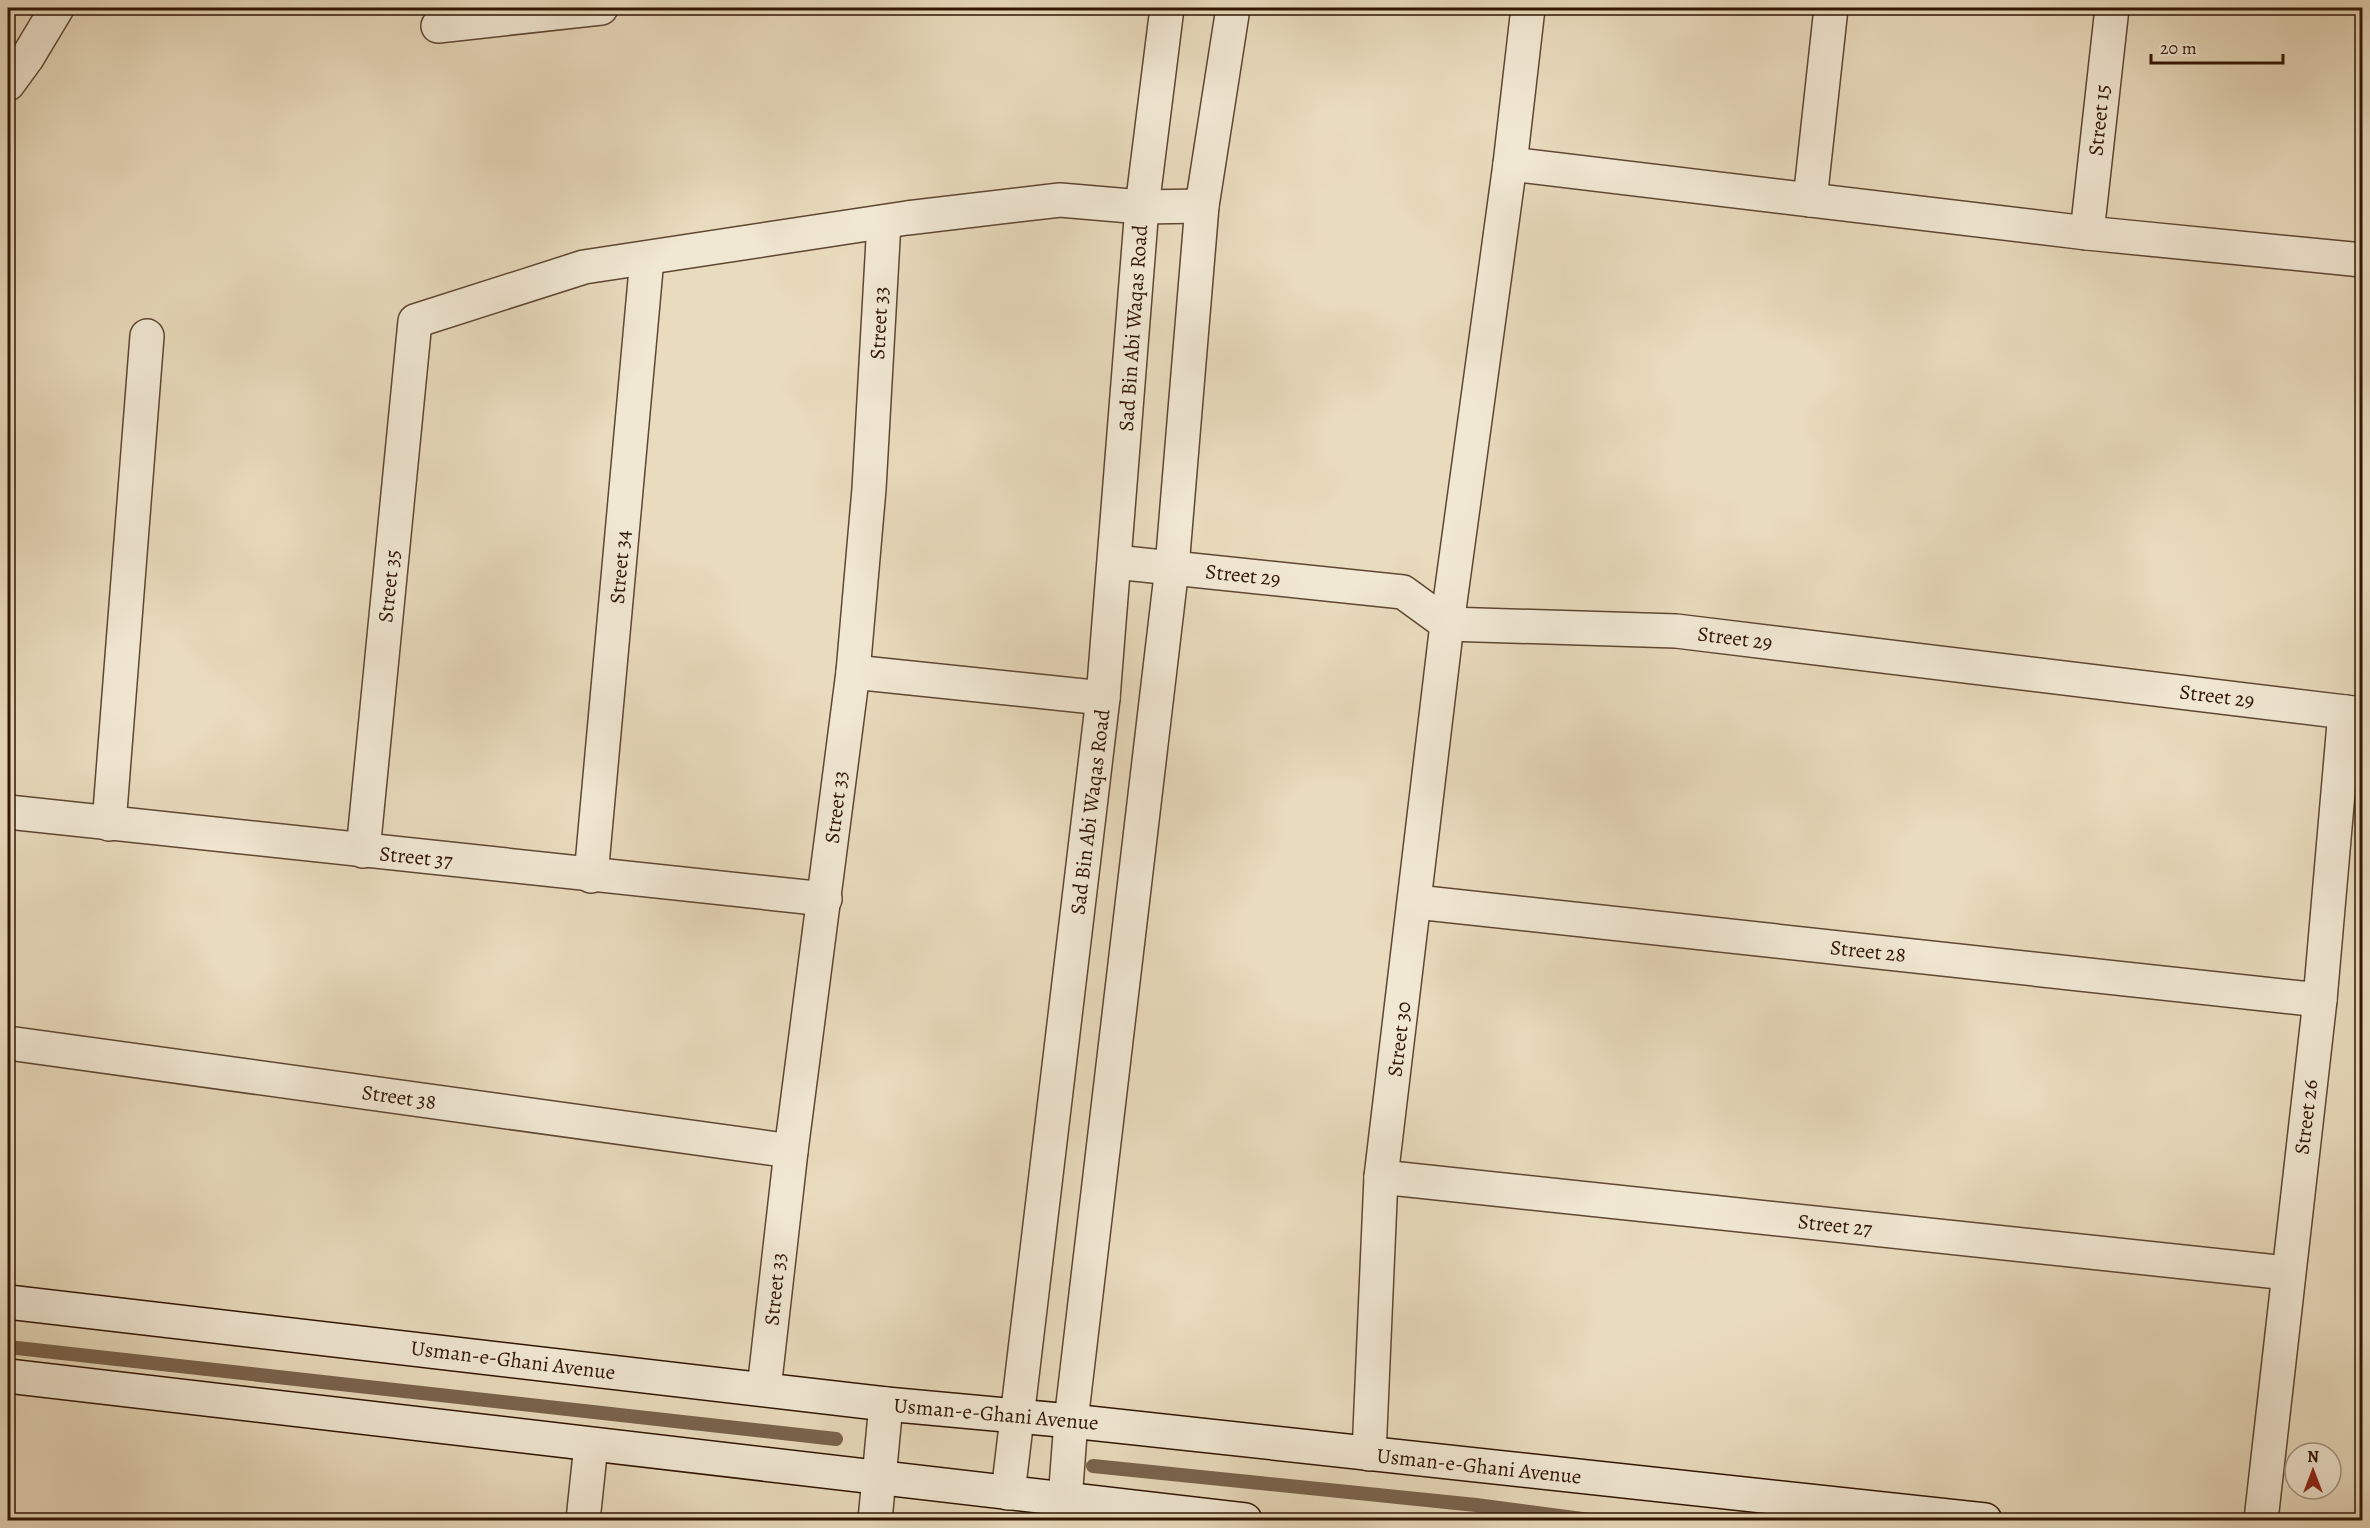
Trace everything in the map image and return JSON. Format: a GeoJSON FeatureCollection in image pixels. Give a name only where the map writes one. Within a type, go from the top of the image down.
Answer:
{"type":"FeatureCollection","features":[{"type":"Feature","properties":{"kind":"street"},"geometry":{"type":"LineString","coordinates":[[8,84],[27,58],[57,8]]}},
{"type":"Feature","properties":{"kind":"street"},"geometry":{"type":"LineString","coordinates":[[438,26],[601,8]]}},
{"type":"Feature","properties":{"kind":"street","name":"Sad Bin Abi Waqas Road"},"geometry":{"type":"LineString","coordinates":[[1008,1493],[1103,698],[1142,207],[1167,8]]}},
{"type":"Feature","properties":{"kind":"street"},"geometry":{"type":"LineString","coordinates":[[1065,1500],[1071,1421],[1172,567],[1202,206],[1233,8]]}},
{"type":"Feature","properties":{"kind":"street","name":"Street 30"},"geometry":{"type":"LineString","coordinates":[[1369,1454],[1381,1177],[1448,624],[1510,164],[1528,8]]}},
{"type":"Feature","properties":{"kind":"street"},"geometry":{"type":"LineString","coordinates":[[1810,200],[1831,8]]}},
{"type":"Feature","properties":{"kind":"street","name":"Street 15"},"geometry":{"type":"LineString","coordinates":[[2087,233],[2112,8]]}},
{"type":"Feature","properties":{"kind":"street"},"geometry":{"type":"LineString","coordinates":[[1510,164],[2087,233],[2362,260]]}},
{"type":"Feature","properties":{"kind":"street"},"geometry":{"type":"LineString","coordinates":[[647,258],[884,222],[1060,200],[1142,207],[1202,206]]}},
{"type":"Feature","properties":{"kind":"street","name":"Street 33"},"geometry":{"type":"LineString","coordinates":[[764,1389],[790,1151],[825,900],[853,672],[869,489],[884,222]]}},
{"type":"Feature","properties":{"kind":"street","name":"Street 35"},"geometry":{"type":"LineString","coordinates":[[363,851],[415,321],[584,267],[647,258]]}},
{"type":"Feature","properties":{"kind":"street","name":"Street 34"},"geometry":{"type":"LineString","coordinates":[[591,876],[647,258]]}},
{"type":"Feature","properties":{"kind":"street"},"geometry":{"type":"LineString","coordinates":[[109,824],[147,336]]}},
{"type":"Feature","properties":{"kind":"street","name":"Street 29"},"geometry":{"type":"LineString","coordinates":[[1115,561],[1403,592],[1448,624],[1676,631],[2354,713]]}},
{"type":"Feature","properties":{"kind":"street"},"geometry":{"type":"LineString","coordinates":[[853,672],[1103,698]]}},
{"type":"Feature","properties":{"kind":"street","name":"Street 26"},"geometry":{"type":"LineString","coordinates":[[2261,1521],[2354,713]]}},
{"type":"Feature","properties":{"kind":"street","name":"Street 37"},"geometry":{"type":"LineString","coordinates":[[8,812],[825,900]]}},
{"type":"Feature","properties":{"kind":"street","name":"Street 28"},"geometry":{"type":"LineString","coordinates":[[1416,902],[2320,999]]}},
{"type":"Feature","properties":{"kind":"street","name":"Street 38"},"geometry":{"type":"LineString","coordinates":[[8,1043],[790,1151]]}},
{"type":"Feature","properties":{"kind":"street","name":"Street 27"},"geometry":{"type":"LineString","coordinates":[[1381,1177],[2288,1273]]}},
{"type":"Feature","properties":{"kind":"street","name":"Usman-e-Ghani Avenue"},"geometry":{"type":"LineString","coordinates":[[8,1302],[886,1404],[1071,1421],[1985,1521]]}},
{"type":"Feature","properties":{"kind":"street"},"geometry":{"type":"LineString","coordinates":[[8,1376],[1245,1521]]}},
{"type":"Feature","properties":{"kind":"street"},"geometry":{"type":"LineString","coordinates":[[875,1521],[886,1404]]}},
{"type":"Feature","properties":{"kind":"street"},"geometry":{"type":"LineString","coordinates":[[583,1521],[591,1445]]}},
{"type":"Feature","properties":{"kind":"waterway"},"geometry":{"type":"LineString","coordinates":[[8,1347],[836,1439]]}},
{"type":"Feature","properties":{"kind":"waterway"},"geometry":{"type":"LineString","coordinates":[[1093,1466],[1476,1505],[1590,1520]]}}]}
